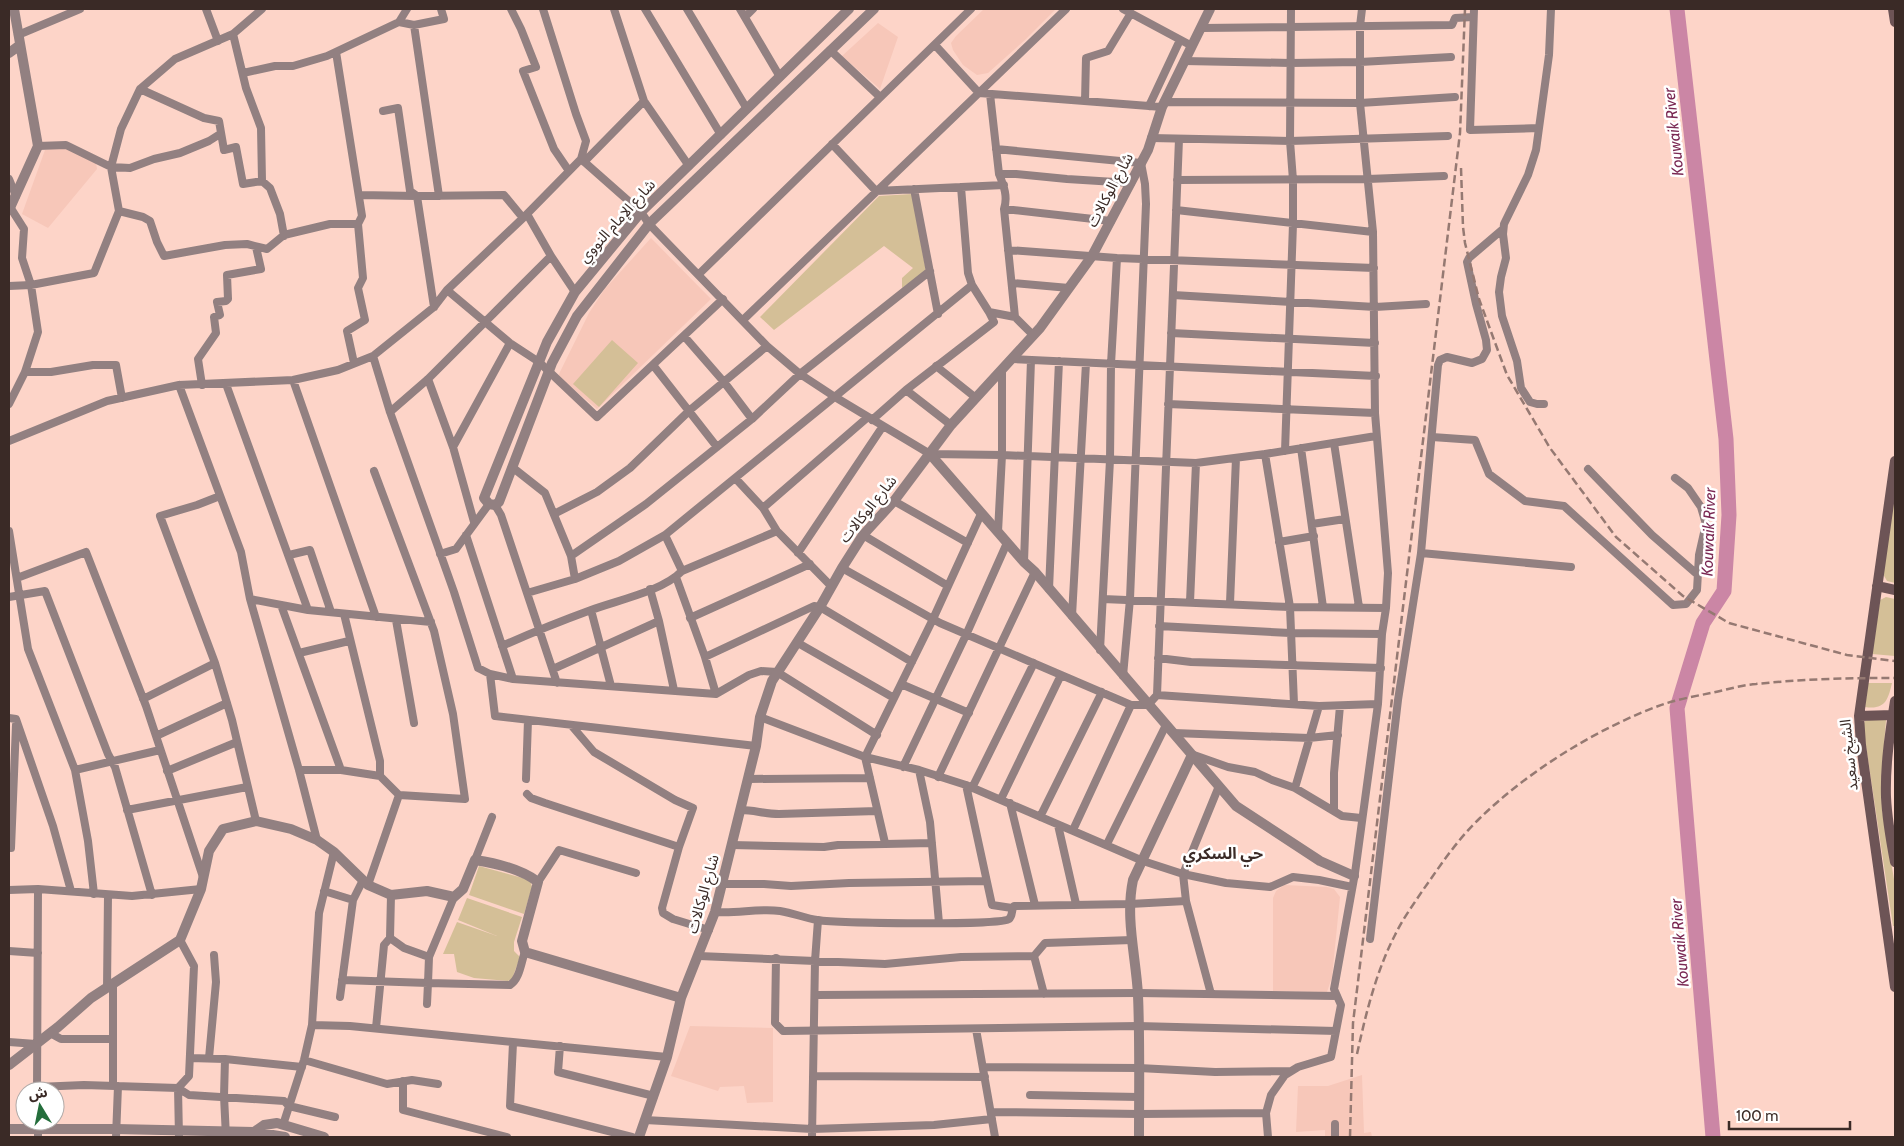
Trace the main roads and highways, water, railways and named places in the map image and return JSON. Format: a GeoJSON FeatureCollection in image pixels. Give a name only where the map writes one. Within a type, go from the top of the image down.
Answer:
{"type":"FeatureCollection","features":[{"type":"Feature","properties":{"kind":"main road"},"geometry":{"type":"LineString","coordinates":[[1893,9],[1895,22]]}},
{"type":"Feature","properties":{"kind":"main road","name":"الشيخ سعيد"},"geometry":{"type":"LineString","coordinates":[[1895,461],[1858,716],[1860,744],[1895,987]]}},
{"type":"Feature","properties":{"kind":"main road"},"geometry":{"type":"LineString","coordinates":[[1877,586],[1895,590]]}},
{"type":"Feature","properties":{"kind":"main road"},"geometry":{"type":"LineString","coordinates":[[1895,701],[1886,800],[1893,837],[1895,862]]}},
{"type":"Feature","properties":{"kind":"main road"},"geometry":{"type":"LineString","coordinates":[[1858,716],[1893,716]]}},
{"type":"Feature","properties":{"kind":"waterway","name":"Kouwaik River"},"geometry":{"type":"LineString","coordinates":[[1677,9],[1726,439],[1729,515],[1724,591],[1703,623],[1677,708],[1713,1137]]}},
{"type":"Feature","properties":{"kind":"railway"},"geometry":{"type":"LineString","coordinates":[[1350,1137],[1353,1023],[1460,133],[1465,9]]}},
{"type":"Feature","properties":{"kind":"railway"},"geometry":{"type":"LineString","coordinates":[[1461,168],[1465,243],[1479,299],[1507,375],[1550,448],[1616,537],[1683,596],[1729,623],[1847,655],[1895,661]]}},
{"type":"Feature","properties":{"kind":"railway"},"geometry":{"type":"LineString","coordinates":[[1357,1054],[1377,978],[1388,949],[1408,912],[1463,836],[1498,801],[1519,784],[1590,738],[1664,704],[1739,686],[1773,682],[1895,678]]}},
{"type":"Feature","properties":{"kind":"district","name":"حي السكري"},"geometry":{"type":"Point","coordinates":[1223,853]}}]}
